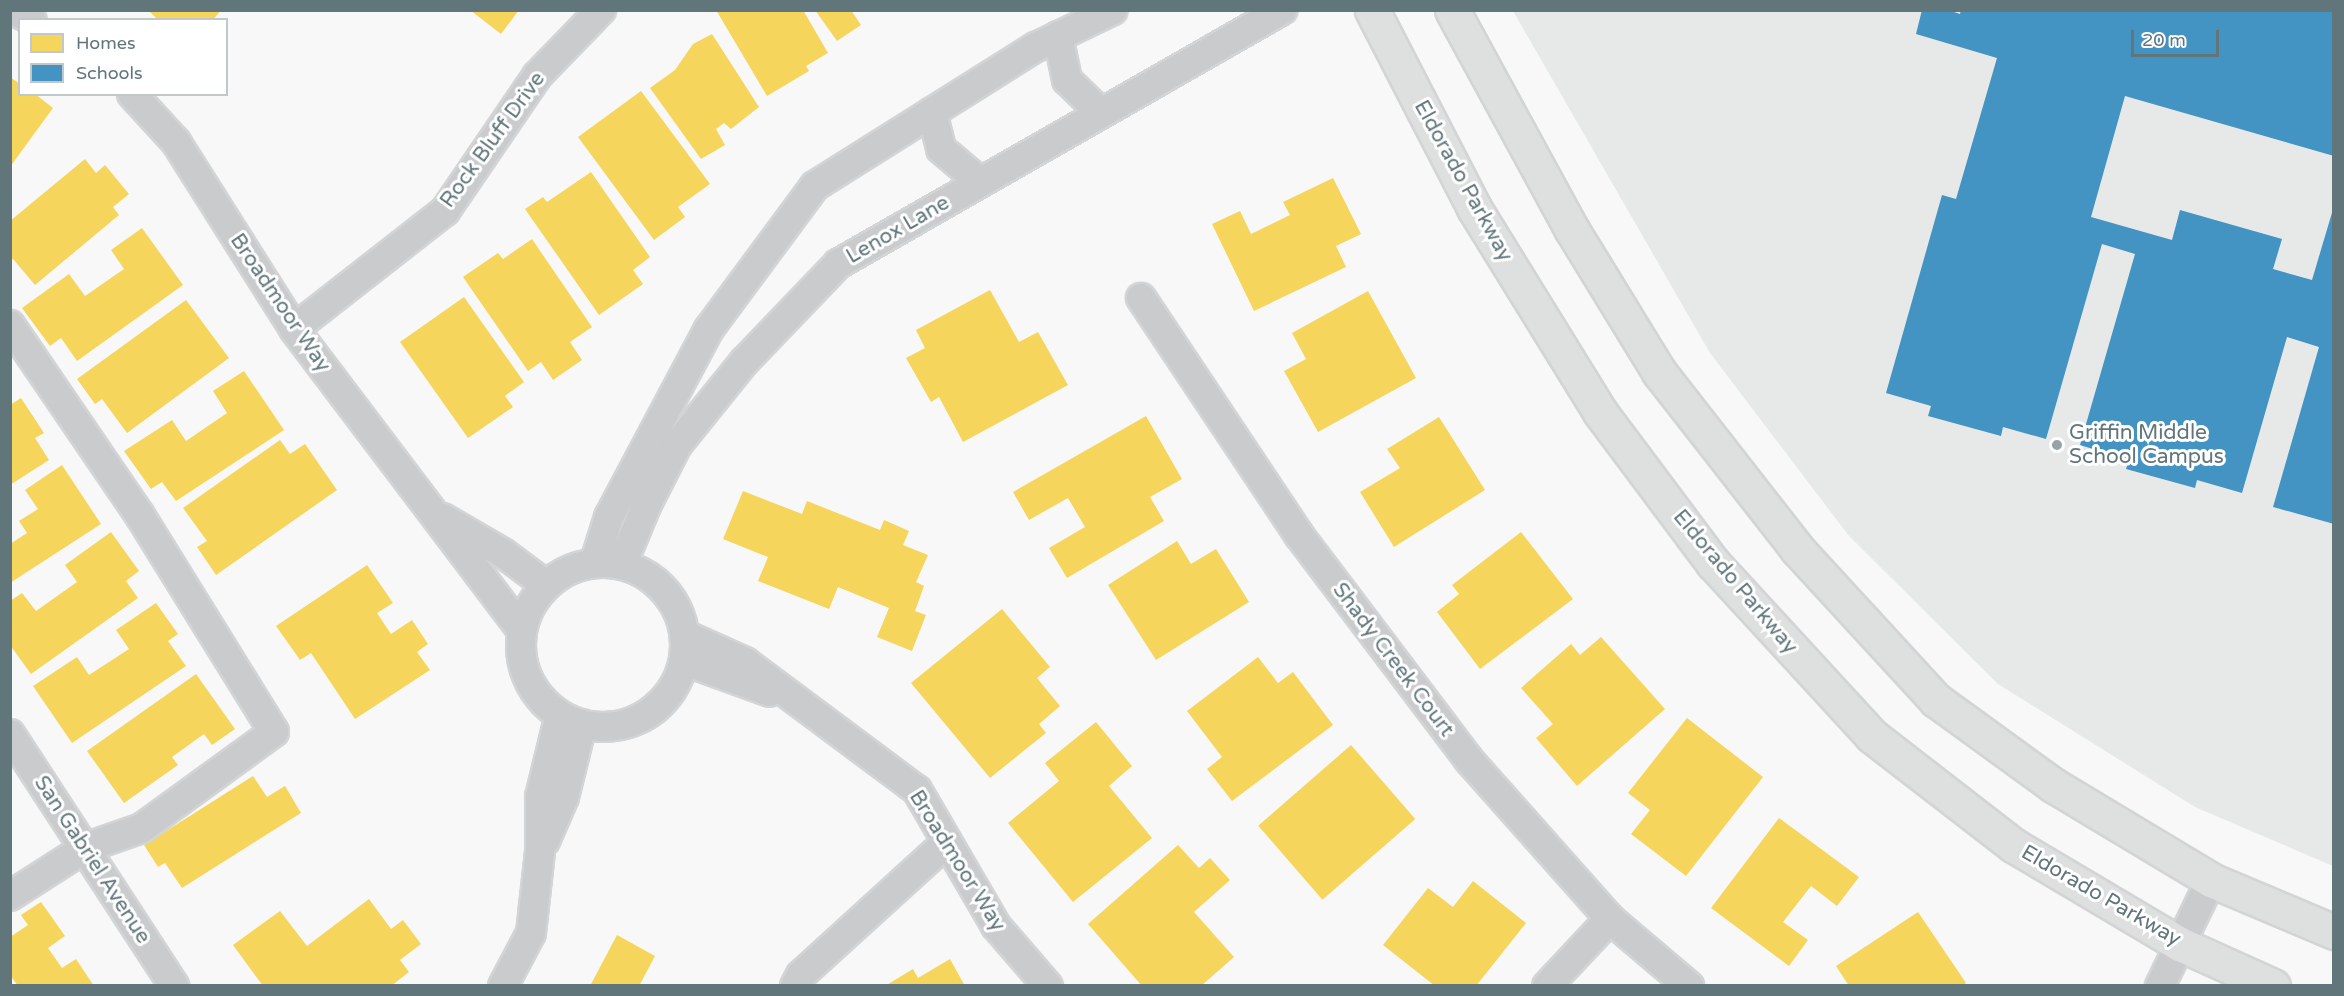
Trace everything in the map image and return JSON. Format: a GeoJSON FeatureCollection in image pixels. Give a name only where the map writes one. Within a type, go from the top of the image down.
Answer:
{"type":"FeatureCollection","features":[{"type":"Feature","properties":{"kind":"main road","name":"Eldorado Parkway"},"geometry":{"type":"LineString","coordinates":[[1372,10],[1474,208],[1600,412],[1713,563],[1872,736],[2013,845],[2180,944],[2273,986]]}},
{"type":"Feature","properties":{"kind":"main road"},"geometry":{"type":"LineString","coordinates":[[1452,10],[1572,231],[1659,372],[1798,550],[1936,700],[2053,785],[2211,880],[2334,932]]}},
{"type":"Feature","properties":{"kind":"street"},"geometry":{"type":"LineString","coordinates":[[14,10],[28,18]]}},
{"type":"Feature","properties":{"kind":"street","name":"Rock Bluff Drive"},"geometry":{"type":"LineString","coordinates":[[294,329],[445,211],[537,76],[600,10]]}},
{"type":"Feature","properties":{"kind":"street"},"geometry":{"type":"LineString","coordinates":[[608,563],[609,517],[709,328],[815,186],[1036,47],[1113,10]]}},
{"type":"Feature","properties":{"kind":"street","name":"Lenox Lane"},"geometry":{"type":"LineString","coordinates":[[608,563],[646,506],[677,445],[744,362],[838,264],[1282,10]]}},
{"type":"Feature","properties":{"kind":"street"},"geometry":{"type":"LineString","coordinates":[[1058,36],[1067,80],[1101,113]]}},
{"type":"Feature","properties":{"kind":"street","name":"Broadmoor Way"},"geometry":{"type":"LineString","coordinates":[[134,96],[176,142],[294,329],[522,630]]}},
{"type":"Feature","properties":{"kind":"street"},"geometry":{"type":"LineString","coordinates":[[932,112],[941,149],[980,182]]}},
{"type":"Feature","properties":{"kind":"street","name":"Shady Creek Court"},"geometry":{"type":"LineString","coordinates":[[1141,298],[1313,554],[1469,760],[1610,919],[1689,986]]}},
{"type":"Feature","properties":{"kind":"street"},"geometry":{"type":"LineString","coordinates":[[10,325],[139,514],[273,732],[142,828],[85,848],[10,896]]}},
{"type":"Feature","properties":{"kind":"street","name":"Broadmoor Way"},"geometry":{"type":"LineString","coordinates":[[431,510],[503,554],[546,585]]}},
{"type":"Feature","properties":{"kind":"street"},"geometry":{"type":"LineString","coordinates":[[608,563],[645,574],[665,590],[679,611],[685,648],[675,686],[658,706],[635,721],[609,727],[571,720],[541,699],[528,679],[521,655],[522,630],[529,607],[546,585],[568,570],[608,563]]}},
{"type":"Feature","properties":{"kind":"street","name":"Broadmoor Way"},"geometry":{"type":"LineString","coordinates":[[685,648],[800,703],[917,790],[996,926],[1048,986]]}},
{"type":"Feature","properties":{"kind":"street"},"geometry":{"type":"LineString","coordinates":[[503,986],[531,933],[540,851],[564,797],[571,720]]}},
{"type":"Feature","properties":{"kind":"street","name":"San Gabriel Avenue"},"geometry":{"type":"LineString","coordinates":[[10,734],[174,986]]}},
{"type":"Feature","properties":{"kind":"street"},"geometry":{"type":"LineString","coordinates":[[795,986],[801,975],[947,842]]}},
{"type":"Feature","properties":{"kind":"street"},"geometry":{"type":"LineString","coordinates":[[2160,986],[2211,880]]}},
{"type":"Feature","properties":{"kind":"street"},"geometry":{"type":"LineString","coordinates":[[1547,986],[1610,919]]}},
{"type":"Feature","properties":{"kind":"shaded area","name":"Griffin Middle School Campus"},"geometry":{"type":"Polygon","coordinates":[[[1513,11],[2333,11],[2333,866],[2195,807],[1998,684],[1849,536],[1710,353],[1513,11]]]}},
{"type":"Feature","properties":{"kind":"building: Homes"},"geometry":{"type":"Polygon","coordinates":[[[148,10],[221,10],[215,18],[156,18],[148,10]]]}},
{"type":"Feature","properties":{"kind":"building: Homes"},"geometry":{"type":"Polygon","coordinates":[[[470,10],[519,10],[501,34],[470,10]]]}},
{"type":"Feature","properties":{"kind":"building: Homes"},"geometry":{"type":"Polygon","coordinates":[[[716,10],[803,10],[828,53],[806,66],[809,71],[767,96],[716,10]]]}},
{"type":"Feature","properties":{"kind":"building: Homes"},"geometry":{"type":"Polygon","coordinates":[[[815,10],[851,10],[861,25],[837,41],[815,10]]]}},
{"type":"Feature","properties":{"kind":"building: Homes"},"geometry":{"type":"Polygon","coordinates":[[[712,34],[759,107],[731,129],[724,123],[716,129],[725,145],[701,159],[650,88],[675,70],[693,44],[712,34]]]}},
{"type":"Feature","properties":{"kind":"building: Homes"},"geometry":{"type":"Polygon","coordinates":[[[10,77],[18,83],[18,96],[38,96],[53,108],[10,167],[10,77]]]}},
{"type":"Feature","properties":{"kind":"building: Homes"},"geometry":{"type":"Polygon","coordinates":[[[641,91],[710,184],[678,207],[685,217],[654,240],[578,137],[641,91]]]}},
{"type":"Feature","properties":{"kind":"building: Homes"},"geometry":{"type":"Polygon","coordinates":[[[85,159],[96,173],[105,165],[129,194],[113,207],[119,215],[35,285],[13,259],[10,261],[10,221],[85,159]]]}},
{"type":"Feature","properties":{"kind":"building: Homes"},"geometry":{"type":"Polygon","coordinates":[[[591,172],[650,257],[633,270],[643,284],[599,315],[525,209],[543,197],[547,202],[591,172]]]}},
{"type":"Feature","properties":{"kind":"building: Homes"},"geometry":{"type":"Polygon","coordinates":[[[1333,178],[1361,234],[1336,246],[1346,267],[1254,311],[1212,224],[1240,211],[1251,234],[1290,215],[1283,202],[1333,178]]]}},
{"type":"Feature","properties":{"kind":"building: Homes"},"geometry":{"type":"Polygon","coordinates":[[[142,228],[183,285],[77,361],[61,338],[50,346],[22,308],[69,274],[85,296],[124,269],[111,250],[142,228]]]}},
{"type":"Feature","properties":{"kind":"building: Homes"},"geometry":{"type":"Polygon","coordinates":[[[532,239],[592,327],[570,342],[582,360],[553,380],[541,362],[528,371],[463,277],[498,253],[503,259],[532,239]]]}},
{"type":"Feature","properties":{"kind":"building: Homes"},"geometry":{"type":"Polygon","coordinates":[[[990,290],[1019,342],[1038,332],[1068,385],[963,442],[939,397],[931,402],[906,358],[925,348],[916,330],[990,290]]]}},
{"type":"Feature","properties":{"kind":"building: Homes"},"geometry":{"type":"Polygon","coordinates":[[[1368,291],[1416,378],[1318,432],[1284,371],[1306,359],[1292,333],[1368,291]]]}},
{"type":"Feature","properties":{"kind":"building: Homes"},"geometry":{"type":"Polygon","coordinates":[[[464,297],[524,382],[505,396],[513,407],[468,438],[400,342],[464,297]]]}},
{"type":"Feature","properties":{"kind":"building: Homes"},"geometry":{"type":"Polygon","coordinates":[[[186,300],[229,358],[127,433],[102,399],[95,404],[77,379],[186,300]]]}},
{"type":"Feature","properties":{"kind":"building: Homes"},"geometry":{"type":"Polygon","coordinates":[[[244,371],[284,430],[176,501],[162,482],[151,489],[124,451],[172,420],[186,441],[227,413],[213,391],[244,371]]]}},
{"type":"Feature","properties":{"kind":"building: Homes"},"geometry":{"type":"Polygon","coordinates":[[[21,398],[44,433],[35,438],[49,460],[10,485],[10,405],[21,398]]]}},
{"type":"Feature","properties":{"kind":"building: Homes"},"geometry":{"type":"Polygon","coordinates":[[[1146,416],[1182,479],[1150,497],[1164,521],[1067,578],[1049,548],[1085,527],[1068,498],[1029,520],[1013,492],[1146,416]]]}},
{"type":"Feature","properties":{"kind":"building: Homes"},"geometry":{"type":"Polygon","coordinates":[[[1439,417],[1485,490],[1394,547],[1360,492],[1400,468],[1387,449],[1439,417]]]}},
{"type":"Feature","properties":{"kind":"building: Homes"},"geometry":{"type":"Polygon","coordinates":[[[280,440],[290,454],[305,444],[337,490],[216,575],[197,547],[207,541],[183,508],[280,440]]]}},
{"type":"Feature","properties":{"kind":"building: Homes"},"geometry":{"type":"Polygon","coordinates":[[[62,465],[101,524],[10,583],[10,544],[27,533],[19,521],[38,509],[25,490],[62,465]]]}},
{"type":"Feature","properties":{"kind":"building: Homes"},"geometry":{"type":"Polygon","coordinates":[[[743,491],[802,514],[807,501],[880,530],[884,520],[909,531],[903,545],[928,555],[916,582],[924,586],[915,611],[926,615],[912,651],[877,637],[889,608],[838,587],[829,609],[758,581],[768,557],[723,539],[743,491]]]}},
{"type":"Feature","properties":{"kind":"building: Homes"},"geometry":{"type":"Polygon","coordinates":[[[111,532],[139,571],[126,581],[138,598],[31,674],[10,645],[10,601],[22,593],[36,611],[77,582],[65,565],[111,532]]]}},
{"type":"Feature","properties":{"kind":"building: Homes"},"geometry":{"type":"Polygon","coordinates":[[[1521,532],[1573,599],[1480,669],[1437,612],[1459,594],[1452,585],[1521,532]]]}},
{"type":"Feature","properties":{"kind":"building: Homes"},"geometry":{"type":"Polygon","coordinates":[[[1177,541],[1191,564],[1216,549],[1249,602],[1156,660],[1108,585],[1177,541]]]}},
{"type":"Feature","properties":{"kind":"building: Homes"},"geometry":{"type":"Polygon","coordinates":[[[367,565],[393,603],[377,613],[391,634],[412,620],[428,644],[417,652],[430,670],[355,719],[311,653],[300,660],[276,626],[367,565]]]}},
{"type":"Feature","properties":{"kind":"building: Homes"},"geometry":{"type":"Polygon","coordinates":[[[156,603],[178,634],[168,641],[186,666],[72,743],[33,686],[77,657],[89,675],[129,649],[116,630],[156,603]]]}},
{"type":"Feature","properties":{"kind":"building: Homes"},"geometry":{"type":"Polygon","coordinates":[[[1002,609],[1050,667],[1037,678],[1060,706],[1039,724],[1046,733],[990,778],[911,683],[1002,609]]]}},
{"type":"Feature","properties":{"kind":"building: Homes"},"geometry":{"type":"Polygon","coordinates":[[[1601,637],[1665,709],[1577,786],[1536,738],[1553,724],[1521,688],[1571,644],[1580,655],[1601,637]]]}},
{"type":"Feature","properties":{"kind":"building: Homes"},"geometry":{"type":"Polygon","coordinates":[[[1258,657],[1278,683],[1293,672],[1333,725],[1232,801],[1207,769],[1222,757],[1187,711],[1258,657]]]}},
{"type":"Feature","properties":{"kind":"building: Homes"},"geometry":{"type":"Polygon","coordinates":[[[196,674],[235,729],[212,745],[204,734],[172,757],[178,765],[124,803],[87,751],[196,674]]]}},
{"type":"Feature","properties":{"kind":"building: Homes"},"geometry":{"type":"Polygon","coordinates":[[[1687,718],[1763,777],[1686,876],[1631,834],[1650,810],[1628,793],[1687,718]]]}},
{"type":"Feature","properties":{"kind":"building: Homes"},"geometry":{"type":"Polygon","coordinates":[[[1096,722],[1132,766],[1109,786],[1152,838],[1073,902],[1008,823],[1059,781],[1045,763],[1096,722]]]}},
{"type":"Feature","properties":{"kind":"building: Homes"},"geometry":{"type":"Polygon","coordinates":[[[1351,745],[1415,819],[1322,900],[1258,826],[1351,745]]]}},
{"type":"Feature","properties":{"kind":"building: Homes"},"geometry":{"type":"Polygon","coordinates":[[[253,776],[267,797],[285,786],[301,813],[182,888],[165,863],[158,867],[144,845],[253,776]]]}},
{"type":"Feature","properties":{"kind":"building: Homes"},"geometry":{"type":"Polygon","coordinates":[[[1779,818],[1859,877],[1837,906],[1811,886],[1783,922],[1808,940],[1789,966],[1711,908],[1779,818]]]}},
{"type":"Feature","properties":{"kind":"building: Homes"},"geometry":{"type":"Polygon","coordinates":[[[1178,845],[1199,868],[1210,858],[1230,880],[1194,912],[1234,957],[1201,986],[1142,986],[1088,924],[1178,845]]]}},
{"type":"Feature","properties":{"kind":"building: Homes"},"geometry":{"type":"Polygon","coordinates":[[[1473,881],[1526,923],[1476,986],[1435,986],[1383,945],[1428,888],[1453,907],[1473,881]]]}},
{"type":"Feature","properties":{"kind":"building: Homes"},"geometry":{"type":"Polygon","coordinates":[[[369,899],[391,929],[403,920],[421,944],[400,960],[409,972],[391,986],[263,986],[233,945],[280,911],[307,946],[369,899]]]}},
{"type":"Feature","properties":{"kind":"building: Homes"},"geometry":{"type":"Polygon","coordinates":[[[41,902],[65,936],[48,948],[62,968],[76,959],[94,986],[18,986],[10,975],[10,937],[28,925],[21,915],[41,902]]]}},
{"type":"Feature","properties":{"kind":"building: Homes"},"geometry":{"type":"Polygon","coordinates":[[[1918,912],[1966,983],[1962,986],[1849,986],[1836,966],[1918,912]]]}},
{"type":"Feature","properties":{"kind":"building: Homes"},"geometry":{"type":"Polygon","coordinates":[[[617,935],[655,956],[639,986],[590,986],[617,935]]]}},
{"type":"Feature","properties":{"kind":"building: Homes"},"geometry":{"type":"Polygon","coordinates":[[[950,959],[965,986],[885,986],[913,969],[918,978],[950,959]]]}},
{"type":"Feature","properties":{"kind":"building: Schools"},"geometry":{"type":"Polygon","coordinates":[[[1922,10],[1948,10],[1960,14],[1961,10],[2334,10],[2334,156],[2125,96],[2091,217],[2172,240],[2180,210],[2282,239],[2273,269],[2312,280],[2334,206],[2334,524],[2273,507],[2319,347],[2287,337],[2242,493],[2197,480],[2195,488],[2126,469],[2129,460],[2080,445],[2135,254],[2102,244],[2046,439],[2003,427],[2001,436],[1928,416],[1931,406],[1886,393],[1942,195],[1956,199],[1997,58],[1916,34],[1922,10]]]}},
{"type":"Feature","properties":{"kind":"place","name":"Griffin Middle School Campus"},"geometry":{"type":"Point","coordinates":[2057,445]}}]}
